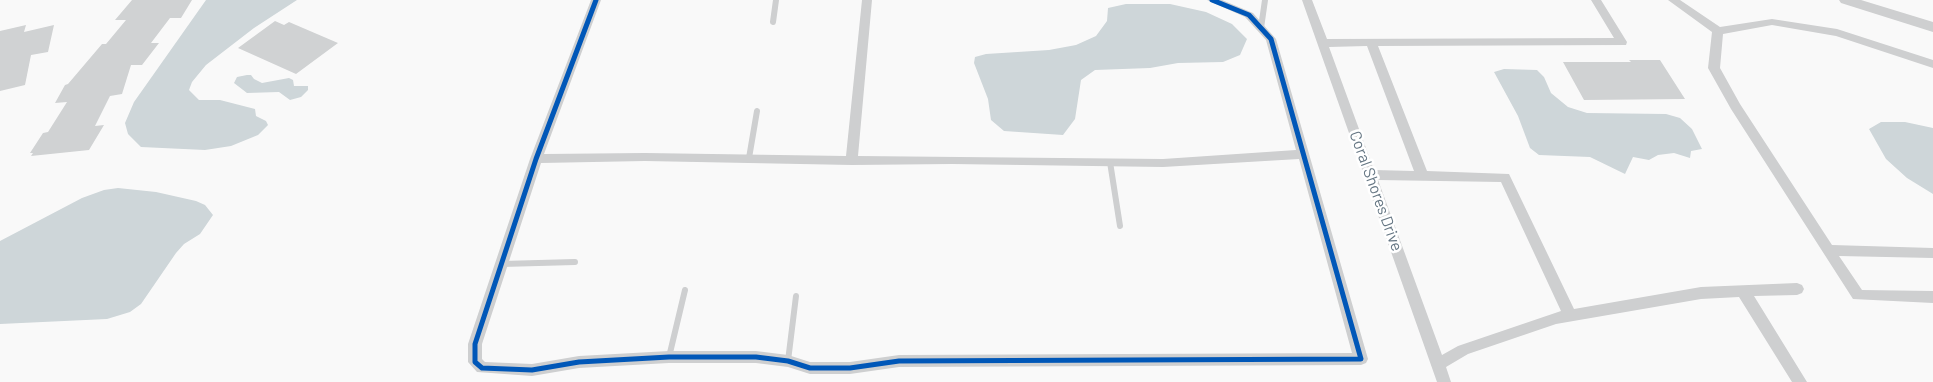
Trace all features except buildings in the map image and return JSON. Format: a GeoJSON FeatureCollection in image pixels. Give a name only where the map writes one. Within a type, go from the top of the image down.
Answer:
{"type":"FeatureCollection","features":[{"type":"Feature","properties":{"kind":"street"},"geometry":{"type":"LineString","coordinates":[[596,0],[536,159],[474,344],[475,362],[482,368],[532,370],[579,362],[756,357],[788,361],[810,368],[850,368],[899,361],[1361,359],[1271,39],[1249,16],[1212,0]]}},
{"type":"Feature","properties":{"kind":"street"},"geometry":{"type":"LineString","coordinates":[[852,161],[868,0]]}},
{"type":"Feature","properties":{"kind":"street","name":"Coral Shores Drive"},"geometry":{"type":"LineString","coordinates":[[1307,0],[1444,382]]}},
{"type":"Feature","properties":{"kind":"street"},"geometry":{"type":"LineString","coordinates":[[1323,43],[1622,42],[1596,0]]}},
{"type":"Feature","properties":{"kind":"street"},"geometry":{"type":"LineString","coordinates":[[1673,0],[1718,31],[1772,22],[1837,33],[1933,64]]}},
{"type":"Feature","properties":{"kind":"street"},"geometry":{"type":"LineString","coordinates":[[1846,0],[1933,27]]}},
{"type":"Feature","properties":{"kind":"street"},"geometry":{"type":"LineString","coordinates":[[1718,31],[1714,68],[1735,106],[1858,295],[1933,297]]}},
{"type":"Feature","properties":{"kind":"street"},"geometry":{"type":"LineString","coordinates":[[1371,43],[1422,175]]}},
{"type":"Feature","properties":{"kind":"street"},"geometry":{"type":"LineString","coordinates":[[536,159],[748,158],[852,161],[1163,163],[1302,154]]}},
{"type":"Feature","properties":{"kind":"street"},"geometry":{"type":"LineString","coordinates":[[1370,175],[1505,178],[1570,315]]}},
{"type":"Feature","properties":{"kind":"street"},"geometry":{"type":"LineString","coordinates":[[1828,250],[1933,253]]}},
{"type":"Feature","properties":{"kind":"street"},"geometry":{"type":"LineString","coordinates":[[1439,364],[1463,350],[1556,318],[1570,315],[1701,294],[1797,289]]}},
{"type":"Feature","properties":{"kind":"street"},"geometry":{"type":"LineString","coordinates":[[1743,291],[1800,382]]}},
{"type":"Feature","properties":{"kind":"lane"},"geometry":{"type":"LineString","coordinates":[[773,22],[776,0]]}},
{"type":"Feature","properties":{"kind":"lane"},"geometry":{"type":"LineString","coordinates":[[1261,28],[1265,0]]}},
{"type":"Feature","properties":{"kind":"lane"},"geometry":{"type":"LineString","coordinates":[[748,158],[757,111]]}},
{"type":"Feature","properties":{"kind":"lane"},"geometry":{"type":"LineString","coordinates":[[1110,162],[1120,226]]}},
{"type":"Feature","properties":{"kind":"lane"},"geometry":{"type":"LineString","coordinates":[[501,264],[575,262]]}},
{"type":"Feature","properties":{"kind":"lane"},"geometry":{"type":"LineString","coordinates":[[669,358],[685,290]]}},
{"type":"Feature","properties":{"kind":"lane"},"geometry":{"type":"LineString","coordinates":[[788,361],[796,296]]}},
{"type":"Feature","properties":{"kind":"shaded area"},"geometry":{"type":"Polygon","coordinates":[[[206,0],[297,0],[254,28],[206,65],[192,82],[189,90],[199,100],[220,100],[255,109],[256,116],[266,121],[268,125],[258,135],[231,146],[205,150],[141,147],[128,134],[125,123],[134,102],[206,0]]]}},
{"type":"Feature","properties":{"kind":"shaded area"},"geometry":{"type":"Polygon","coordinates":[[[1126,4],[1170,4],[1206,12],[1232,24],[1247,39],[1240,55],[1223,62],[1178,63],[1150,68],[1095,70],[1081,80],[1075,119],[1063,135],[1004,131],[991,120],[988,99],[974,63],[975,57],[986,54],[1049,50],[1076,45],[1096,36],[1107,21],[1108,8],[1126,4]]]}},
{"type":"Feature","properties":{"kind":"shaded area"},"geometry":{"type":"Polygon","coordinates":[[[1504,69],[1537,70],[1544,77],[1551,93],[1568,107],[1587,113],[1666,114],[1680,118],[1692,129],[1702,149],[1691,151],[1690,158],[1674,153],[1658,155],[1649,160],[1633,157],[1625,174],[1590,157],[1539,155],[1530,148],[1518,116],[1494,72],[1504,69]]]}},
{"type":"Feature","properties":{"kind":"shaded area"},"geometry":{"type":"Polygon","coordinates":[[[251,75],[262,83],[289,78],[293,80],[294,86],[308,86],[308,90],[301,97],[290,100],[279,92],[247,93],[234,83],[237,77],[251,75]]]}},
{"type":"Feature","properties":{"kind":"shaded area"},"geometry":{"type":"Polygon","coordinates":[[[1881,122],[1905,122],[1933,128],[1933,194],[1907,178],[1886,159],[1869,129],[1881,122]]]}},
{"type":"Feature","properties":{"kind":"shaded area"},"geometry":{"type":"Polygon","coordinates":[[[118,188],[156,192],[196,201],[205,205],[213,215],[200,234],[184,244],[176,253],[141,304],[130,312],[107,319],[0,324],[0,241],[82,198],[104,190],[118,188]]]}},
{"type":"Feature","properties":{"kind":"cycle path"},"geometry":{"type":"LineString","coordinates":[[596,0],[536,159],[475,344],[475,362],[482,368],[532,370],[579,362],[669,357],[756,357],[788,361],[810,368],[850,368],[899,361],[1361,359],[1271,39],[1249,15],[1212,0]]}}]}
